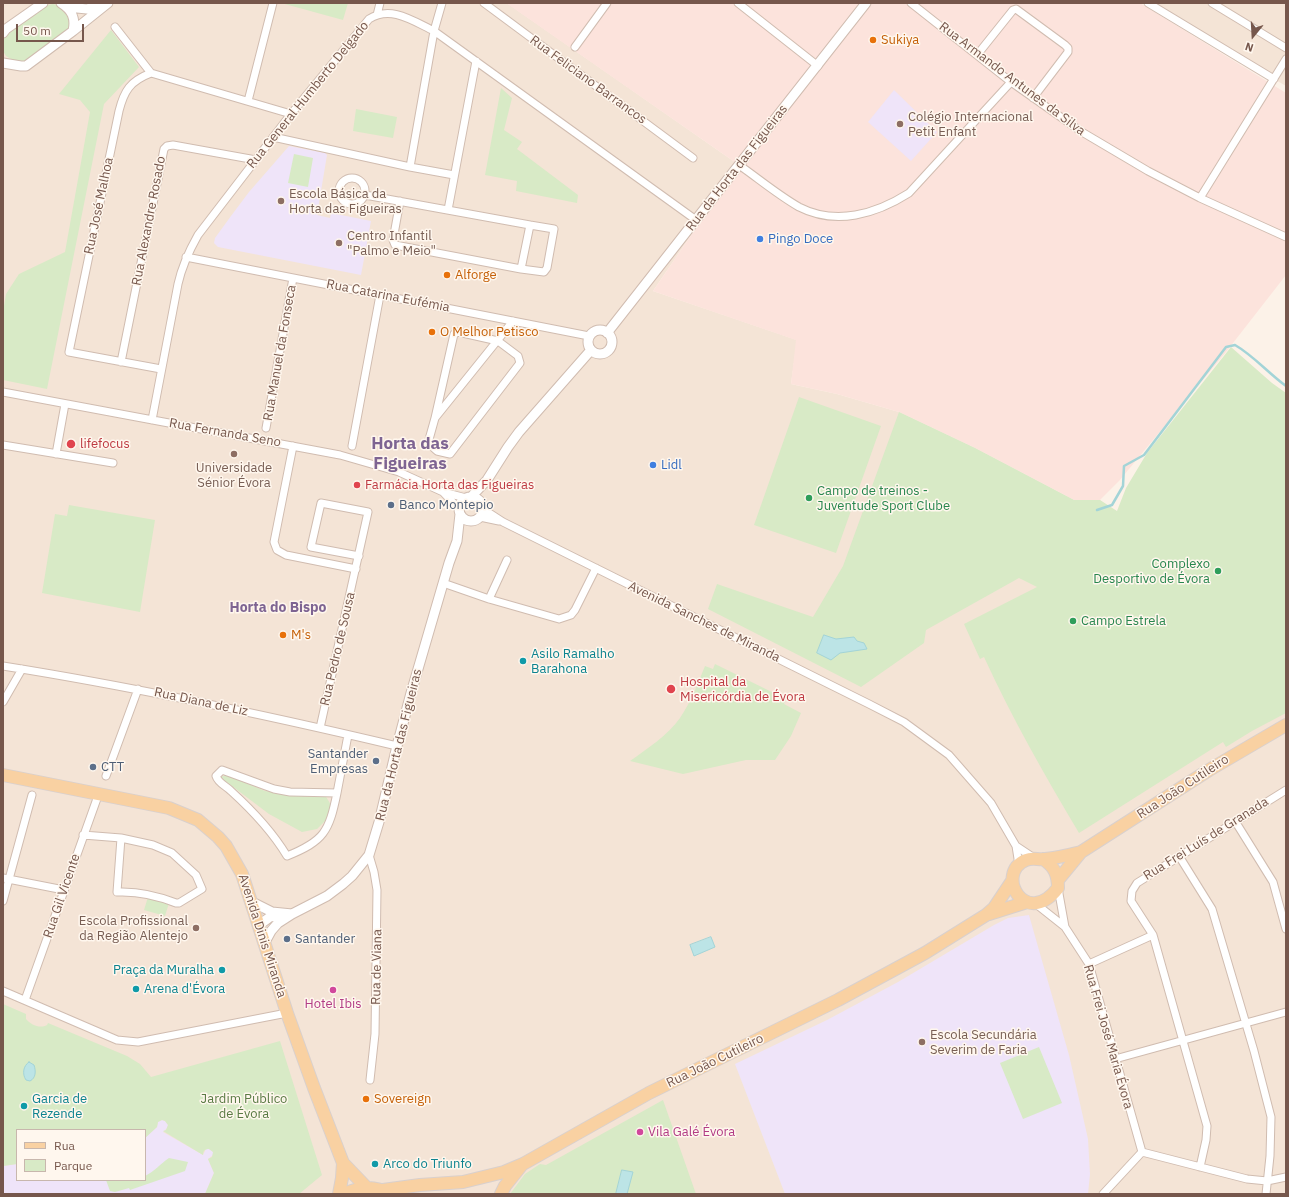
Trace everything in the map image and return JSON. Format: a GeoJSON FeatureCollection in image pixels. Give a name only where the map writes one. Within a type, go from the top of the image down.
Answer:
{"type":"FeatureCollection","features":[{"type":"Feature","properties":{"kind":"main road","name":"Rua João Cutileiro"},"geometry":{"type":"LineString","coordinates":[[986,915],[1044,901],[1052,896],[1058,884],[1081,852],[1209,770],[1286,725]]}},
{"type":"Feature","properties":{"kind":"main road","name":"Avenida Dinis Miranda"},"geometry":{"type":"LineString","coordinates":[[3,775],[169,808],[198,820],[226,846],[242,874],[287,1013],[343,1162],[367,1188]]}},
{"type":"Feature","properties":{"kind":"main road","name":"Rua João Cutileiro"},"geometry":{"type":"LineString","coordinates":[[367,1188],[387,1192],[435,1184],[463,1182],[504,1172],[522,1164],[648,1093],[838,1000],[932,949],[986,915],[994,908],[1012,881],[1018,865],[1026,860],[1081,852]]}},
{"type":"Feature","properties":{"kind":"main road"},"geometry":{"type":"LineString","coordinates":[[1039,859],[1051,864],[1056,871],[1058,884]]}},
{"type":"Feature","properties":{"kind":"main road"},"geometry":{"type":"LineString","coordinates":[[1012,881],[1014,890],[1020,897],[1031,903]]}},
{"type":"Feature","properties":{"kind":"main road","name":"Avenida Dinis Miranda"},"geometry":{"type":"LineString","coordinates":[[339,1194],[343,1162]]}},
{"type":"Feature","properties":{"kind":"main road"},"geometry":{"type":"LineString","coordinates":[[501,1194],[522,1164]]}},
{"type":"Feature","properties":{"kind":"main road","name":"Rua João Cutileiro"},"geometry":{"type":"LineString","coordinates":[[420,1194],[435,1184]]}},
{"type":"Feature","properties":{"kind":"main road"},"geometry":{"type":"LineString","coordinates":[[345,1194],[357,1189],[367,1188]]}},
{"type":"Feature","properties":{"kind":"street"},"geometry":{"type":"LineString","coordinates":[[3,33],[6,29],[43,3]]}},
{"type":"Feature","properties":{"kind":"street"},"geometry":{"type":"LineString","coordinates":[[64,5],[87,9],[104,3]]}},
{"type":"Feature","properties":{"kind":"street"},"geometry":{"type":"LineString","coordinates":[[3,63],[26,66],[108,3]]}},
{"type":"Feature","properties":{"kind":"street"},"geometry":{"type":"LineString","coordinates":[[248,101],[273,3]]}},
{"type":"Feature","properties":{"kind":"street"},"geometry":{"type":"LineString","coordinates":[[377,15],[380,3]]}},
{"type":"Feature","properties":{"kind":"street"},"geometry":{"type":"LineString","coordinates":[[410,167],[434,31],[442,3]]}},
{"type":"Feature","properties":{"kind":"street","name":"Rua Feliciano Barrancos"},"geometry":{"type":"LineString","coordinates":[[484,3],[693,158]]}},
{"type":"Feature","properties":{"kind":"street"},"geometry":{"type":"LineString","coordinates":[[575,47],[607,3]]}},
{"type":"Feature","properties":{"kind":"street"},"geometry":{"type":"LineString","coordinates":[[738,3],[818,66]]}},
{"type":"Feature","properties":{"kind":"street","name":"Rua da Horta das Figueiras"},"geometry":{"type":"LineString","coordinates":[[607,333],[866,3]]}},
{"type":"Feature","properties":{"kind":"street","name":"Rua Armando Antunes da Silva"},"geometry":{"type":"LineString","coordinates":[[911,3],[1011,82],[1082,132],[1117,154],[1200,198],[1286,237]]}},
{"type":"Feature","properties":{"kind":"street"},"geometry":{"type":"LineString","coordinates":[[1148,3],[1274,79]]}},
{"type":"Feature","properties":{"kind":"street"},"geometry":{"type":"LineString","coordinates":[[1212,3],[1286,48]]}},
{"type":"Feature","properties":{"kind":"street"},"geometry":{"type":"LineString","coordinates":[[64,5],[73,14],[73,31]]}},
{"type":"Feature","properties":{"kind":"street"},"geometry":{"type":"LineString","coordinates":[[977,55],[1013,10],[1016,9],[1021,11],[1068,48],[1068,52],[1033,98]]}},
{"type":"Feature","properties":{"kind":"street","name":"Rua General Humberto Delgado"},"geometry":{"type":"LineString","coordinates":[[152,420],[178,284],[186,257],[198,235],[291,114],[369,19],[377,15],[394,13],[434,31],[696,220]]}},
{"type":"Feature","properties":{"kind":"street"},"geometry":{"type":"LineString","coordinates":[[115,27],[151,73],[291,114]]}},
{"type":"Feature","properties":{"kind":"street"},"geometry":{"type":"LineString","coordinates":[[3,57],[15,65]]}},
{"type":"Feature","properties":{"kind":"street"},"geometry":{"type":"LineString","coordinates":[[1200,198],[1286,58]]}},
{"type":"Feature","properties":{"kind":"street"},"geometry":{"type":"LineString","coordinates":[[448,210],[476,61]]}},
{"type":"Feature","properties":{"kind":"street","name":"Rua José Malhoa"},"geometry":{"type":"LineString","coordinates":[[121,362],[70,352],[117,118],[124,94],[142,76],[151,73]]}},
{"type":"Feature","properties":{"kind":"street"},"geometry":{"type":"LineString","coordinates":[[739,165],[800,207],[815,213],[833,217],[849,217],[877,210],[894,203],[909,193],[1011,82]]}},
{"type":"Feature","properties":{"kind":"street"},"geometry":{"type":"LineString","coordinates":[[273,137],[410,167],[454,175]]}},
{"type":"Feature","properties":{"kind":"street","name":"Rua Alexandre Rosado"},"geometry":{"type":"LineString","coordinates":[[121,362],[164,149],[167,146],[173,145],[256,160]]}},
{"type":"Feature","properties":{"kind":"street"},"geometry":{"type":"LineString","coordinates":[[365,195],[400,201],[530,225],[554,229],[547,268],[544,272],[521,269],[395,245],[393,240],[400,201]]}},
{"type":"Feature","properties":{"kind":"street"},"geometry":{"type":"LineString","coordinates":[[521,269],[530,225]]}},
{"type":"Feature","properties":{"kind":"street","name":"Rua Catarina Eufémia"},"geometry":{"type":"LineString","coordinates":[[186,257],[589,336]]}},
{"type":"Feature","properties":{"kind":"street","name":"Rua Manuel da Fonseca"},"geometry":{"type":"LineString","coordinates":[[266,428],[293,278]]}},
{"type":"Feature","properties":{"kind":"street"},"geometry":{"type":"LineString","coordinates":[[352,446],[380,295]]}},
{"type":"Feature","properties":{"kind":"street"},"geometry":{"type":"LineString","coordinates":[[435,418],[513,321]]}},
{"type":"Feature","properties":{"kind":"street"},"geometry":{"type":"LineString","coordinates":[[599,330],[607,333],[612,341],[608,350],[600,354],[591,350],[588,342],[589,336],[595,331],[599,330]]}},
{"type":"Feature","properties":{"kind":"street"},"geometry":{"type":"LineString","coordinates":[[458,332],[498,341],[518,356],[520,363],[450,454],[437,451],[428,443],[454,334],[458,332]]}},
{"type":"Feature","properties":{"kind":"street","name":"Rua da Horta das Figueiras"},"geometry":{"type":"LineString","coordinates":[[265,942],[271,931],[278,923],[336,890],[352,876],[369,855],[379,822],[397,746],[443,584],[457,541],[462,501],[468,498],[487,480],[519,432],[591,350]]}},
{"type":"Feature","properties":{"kind":"street"},"geometry":{"type":"LineString","coordinates":[[121,362],[161,369]]}},
{"type":"Feature","properties":{"kind":"street","name":"Rua Fernanda Seno"},"geometry":{"type":"LineString","coordinates":[[3,392],[340,455],[384,467],[419,480],[443,492],[468,498]]}},
{"type":"Feature","properties":{"kind":"street"},"geometry":{"type":"LineString","coordinates":[[56,454],[65,404]]}},
{"type":"Feature","properties":{"kind":"street"},"geometry":{"type":"LineString","coordinates":[[3,445],[113,464]]}},
{"type":"Feature","properties":{"kind":"street"},"geometry":{"type":"LineString","coordinates":[[293,446],[274,542],[277,550],[286,555],[356,569]]}},
{"type":"Feature","properties":{"kind":"street","name":"Rua da Horta das Figueiras"},"geometry":{"type":"LineString","coordinates":[[457,541],[479,513],[487,480]]}},
{"type":"Feature","properties":{"kind":"street","name":"Rua Fernanda Seno"},"geometry":{"type":"LineString","coordinates":[[443,492],[460,512]]}},
{"type":"Feature","properties":{"kind":"street"},"geometry":{"type":"LineString","coordinates":[[460,512],[463,518],[479,513],[475,498],[468,498]]}},
{"type":"Feature","properties":{"kind":"street","name":"Rua Pedro de Sousa"},"geometry":{"type":"LineString","coordinates":[[320,728],[359,556],[368,512],[321,503],[311,547],[359,556]]}},
{"type":"Feature","properties":{"kind":"street","name":"Avenida Sanches de Miranda"},"geometry":{"type":"LineString","coordinates":[[479,513],[503,522],[596,568],[869,704],[915,729],[949,755],[991,803],[1016,846],[1018,865]]}},
{"type":"Feature","properties":{"kind":"street"},"geometry":{"type":"LineString","coordinates":[[489,599],[507,560]]}},
{"type":"Feature","properties":{"kind":"street"},"geometry":{"type":"LineString","coordinates":[[443,584],[559,619],[571,615],[575,610],[596,568]]}},
{"type":"Feature","properties":{"kind":"street","name":"Rua Diana de Liz"},"geometry":{"type":"LineString","coordinates":[[3,666],[138,689],[397,746]]}},
{"type":"Feature","properties":{"kind":"street"},"geometry":{"type":"LineString","coordinates":[[3,702],[22,669]]}},
{"type":"Feature","properties":{"kind":"street"},"geometry":{"type":"LineString","coordinates":[[106,776],[138,689]]}},
{"type":"Feature","properties":{"kind":"street"},"geometry":{"type":"LineString","coordinates":[[337,793],[290,792],[274,789],[222,770],[216,776],[217,781],[228,788],[263,821],[287,856],[316,842],[330,822],[337,793],[348,735]]}},
{"type":"Feature","properties":{"kind":"street","name":"Rua Frei Luís de Granada"},"geometry":{"type":"LineString","coordinates":[[1200,1167],[1206,1140],[1207,1126],[1153,935],[1132,901],[1132,891],[1137,882],[1286,790]]}},
{"type":"Feature","properties":{"kind":"street","name":"Rua Gil Vicente"},"geometry":{"type":"LineString","coordinates":[[25,1000],[99,793]]}},
{"type":"Feature","properties":{"kind":"street"},"geometry":{"type":"LineString","coordinates":[[3,901],[6,878],[32,795]]}},
{"type":"Feature","properties":{"kind":"street"},"geometry":{"type":"LineString","coordinates":[[1235,821],[1273,882],[1286,929]]}},
{"type":"Feature","properties":{"kind":"street"},"geometry":{"type":"LineString","coordinates":[[83,835],[121,838],[153,845],[172,853],[196,875],[202,889],[179,903],[151,894],[134,891],[117,892],[121,838]]}},
{"type":"Feature","properties":{"kind":"street","name":"Avenida Sanches de Miranda"},"geometry":{"type":"LineString","coordinates":[[1016,846],[1039,859]]}},
{"type":"Feature","properties":{"kind":"street","name":"Rua de Viana"},"geometry":{"type":"LineString","coordinates":[[369,855],[377,890],[376,1030],[370,1080]]}},
{"type":"Feature","properties":{"kind":"street"},"geometry":{"type":"LineString","coordinates":[[1179,856],[1212,909],[1254,1051],[1271,1117],[1270,1156],[1266,1194]]}},
{"type":"Feature","properties":{"kind":"street"},"geometry":{"type":"LineString","coordinates":[[6,878],[64,890]]}},
{"type":"Feature","properties":{"kind":"street","name":"Rua Frei José Maria Évora"},"geometry":{"type":"LineString","coordinates":[[1058,884],[1065,927],[1088,964],[1142,1152]]}},
{"type":"Feature","properties":{"kind":"street"},"geometry":{"type":"LineString","coordinates":[[252,902],[272,912],[292,914]]}},
{"type":"Feature","properties":{"kind":"street","name":"Rua Frei José Maria Évora"},"geometry":{"type":"LineString","coordinates":[[1031,903],[1065,927]]}},
{"type":"Feature","properties":{"kind":"street","name":"Rua da Horta das Figueiras"},"geometry":{"type":"LineString","coordinates":[[259,925],[270,917],[292,914]]}},
{"type":"Feature","properties":{"kind":"street"},"geometry":{"type":"LineString","coordinates":[[1088,964],[1153,935]]}},
{"type":"Feature","properties":{"kind":"street"},"geometry":{"type":"LineString","coordinates":[[3,990],[117,1040],[138,1042],[287,1013]]}},
{"type":"Feature","properties":{"kind":"street"},"geometry":{"type":"LineString","coordinates":[[1115,1059],[1286,1012]]}},
{"type":"Feature","properties":{"kind":"street"},"geometry":{"type":"LineString","coordinates":[[1103,1194],[1142,1152],[1247,1179],[1267,1181],[1286,1177]]}},
{"type":"Feature","properties":{"kind":"shaded area"},"geometry":{"type":"Polygon","coordinates":[[[3,3],[507,3],[739,165],[653,291],[797,340],[791,384],[837,394],[899,412],[975,448],[1074,500],[1100,500],[1286,648],[1286,1194],[3,1194],[3,3]]]}},
{"type":"Feature","properties":{"kind":"shaded area"},"geometry":{"type":"Polygon","coordinates":[[[506,3],[1140,3],[1286,93],[1286,275],[1226,352],[1119,481],[1100,500],[1074,500],[975,448],[899,412],[837,394],[791,384],[796,340],[653,291],[739,165],[506,3]]]}},
{"type":"Feature","properties":{"kind":"shaded area"},"geometry":{"type":"Polygon","coordinates":[[[1148,3],[1286,3],[1286,86],[1274,79],[1148,3]]]}},
{"type":"Feature","properties":{"kind":"shaded area","name":"Colégio Internacional Petit Enfant"},"geometry":{"type":"Polygon","coordinates":[[[894,90],[937,132],[911,161],[868,122],[894,90]]]}},
{"type":"Feature","properties":{"kind":"shaded area","name":"Escola Básica da Horta das Figueiras"},"geometry":{"type":"Polygon","coordinates":[[[289,146],[325,153],[327,155],[317,215],[330,218],[331,213],[371,221],[361,275],[218,247],[214,243],[215,238],[249,192],[289,146]]]}},
{"type":"Feature","properties":{"kind":"shaded area","name":"Escola Secundária Severim de Faria"},"geometry":{"type":"Polygon","coordinates":[[[1029,915],[1069,1055],[1088,1139],[1090,1174],[1088,1194],[785,1194],[735,1064],[827,1020],[898,982],[994,925],[1008,918],[1029,915]]]}},
{"type":"Feature","properties":{"kind":"shaded area"},"geometry":{"type":"Polygon","coordinates":[[[162,1120],[168,1125],[163,1132],[203,1155],[206,1149],[213,1152],[213,1155],[208,1159],[214,1173],[205,1194],[3,1194],[3,1166],[16,1164],[16,1181],[146,1181],[146,1137],[157,1127],[158,1122],[162,1120]]]}},
{"type":"Feature","properties":{"kind":"green space"},"geometry":{"type":"Polygon","coordinates":[[[281,3],[348,3],[343,20],[281,3]]]}},
{"type":"Feature","properties":{"kind":"green space"},"geometry":{"type":"Polygon","coordinates":[[[53,4],[60,6],[69,13],[70,31],[26,62],[16,62],[6,56],[3,51],[3,39],[8,31],[44,6],[53,4]]]}},
{"type":"Feature","properties":{"kind":"green space"},"geometry":{"type":"Polygon","coordinates":[[[111,30],[139,67],[104,104],[47,389],[3,380],[3,312],[6,294],[19,274],[65,252],[90,112],[80,100],[59,94],[111,30]]]}},
{"type":"Feature","properties":{"kind":"green space"},"geometry":{"type":"Polygon","coordinates":[[[501,88],[512,98],[504,130],[522,142],[517,149],[578,195],[577,203],[516,191],[517,181],[485,175],[501,88]]]}},
{"type":"Feature","properties":{"kind":"green space"},"geometry":{"type":"Polygon","coordinates":[[[356,109],[397,117],[393,138],[353,131],[356,109]]]}},
{"type":"Feature","properties":{"kind":"green space"},"geometry":{"type":"Polygon","coordinates":[[[294,154],[313,158],[308,187],[288,183],[294,154]]]}},
{"type":"Feature","properties":{"kind":"green space"},"geometry":{"type":"Polygon","coordinates":[[[1231,347],[1272,383],[1286,393],[1286,713],[1226,747],[1223,742],[1079,833],[1029,746],[984,657],[980,659],[964,624],[1037,587],[1019,578],[926,630],[924,643],[861,687],[708,609],[717,584],[813,617],[843,566],[899,412],[975,448],[1074,500],[1100,500],[1117,511],[1126,488],[1147,453],[1231,347]]]}},
{"type":"Feature","properties":{"kind":"green space","name":"Campo de treinos - Juventude Sport Clube"},"geometry":{"type":"Polygon","coordinates":[[[799,397],[881,426],[836,553],[754,525],[799,397]]]}},
{"type":"Feature","properties":{"kind":"green space"},"geometry":{"type":"Polygon","coordinates":[[[69,505],[155,520],[140,612],[42,593],[55,514],[67,516],[69,505]]]}},
{"type":"Feature","properties":{"kind":"green space"},"geometry":{"type":"Polygon","coordinates":[[[715,664],[786,699],[784,704],[801,713],[791,736],[775,760],[746,760],[683,774],[630,761],[670,730],[688,706],[705,666],[713,669],[715,664]]]}},
{"type":"Feature","properties":{"kind":"green space"},"geometry":{"type":"Polygon","coordinates":[[[227,775],[265,791],[297,796],[325,795],[331,805],[327,819],[317,829],[302,832],[269,814],[220,777],[227,775]]]}},
{"type":"Feature","properties":{"kind":"green space"},"geometry":{"type":"Polygon","coordinates":[[[148,897],[169,903],[165,916],[144,910],[148,897]]]}},
{"type":"Feature","properties":{"kind":"green space","name":"Jardim Público de Évora"},"geometry":{"type":"Polygon","coordinates":[[[3,1004],[26,1014],[26,1019],[36,1026],[41,1027],[47,1025],[48,1023],[127,1056],[140,1064],[151,1077],[280,1041],[322,1175],[299,1194],[205,1194],[214,1173],[208,1159],[212,1157],[213,1152],[206,1149],[203,1155],[163,1131],[166,1130],[168,1125],[162,1120],[158,1122],[157,1127],[146,1137],[146,1129],[16,1129],[16,1164],[3,1166],[3,1004]]]}},
{"type":"Feature","properties":{"kind":"green space"},"geometry":{"type":"Polygon","coordinates":[[[1039,1047],[1062,1103],[1023,1119],[1000,1063],[1039,1047]]]}},
{"type":"Feature","properties":{"kind":"green space","name":"Vila Galé Évora"},"geometry":{"type":"Polygon","coordinates":[[[663,1100],[696,1194],[510,1194],[525,1174],[540,1164],[546,1165],[663,1100]]]}},
{"type":"Feature","properties":{"kind":"green space"},"geometry":{"type":"Polygon","coordinates":[[[169,1158],[188,1162],[185,1171],[130,1190],[129,1188],[115,1192],[110,1191],[106,1181],[146,1181],[146,1175],[169,1158]]]}},
{"type":"Feature","properties":{"kind":"water"},"geometry":{"type":"Polygon","coordinates":[[[824,635],[836,639],[854,637],[857,641],[864,643],[867,649],[840,653],[831,660],[817,653],[824,635]]]}},
{"type":"Feature","properties":{"kind":"water"},"geometry":{"type":"Polygon","coordinates":[[[711,937],[715,947],[694,956],[690,945],[711,937]]]}},
{"type":"Feature","properties":{"kind":"water"},"geometry":{"type":"Polygon","coordinates":[[[29,1062],[34,1065],[35,1072],[30,1081],[26,1080],[24,1073],[24,1068],[29,1062]]]}},
{"type":"Feature","properties":{"kind":"water"},"geometry":{"type":"Polygon","coordinates":[[[622,1170],[633,1172],[627,1194],[616,1194],[622,1170]]]}},
{"type":"Feature","properties":{"kind":"waterway"},"geometry":{"type":"LineString","coordinates":[[1097,510],[1112,505],[1123,486],[1124,466],[1144,455],[1226,347],[1235,345],[1242,349],[1286,386]]}},
{"type":"Feature","properties":{"kind":"place","name":"Sukiya"},"geometry":{"type":"Point","coordinates":[873,40]}},
{"type":"Feature","properties":{"kind":"place","name":"Colégio Internacional Petit Enfant"},"geometry":{"type":"Point","coordinates":[900,124]}},
{"type":"Feature","properties":{"kind":"place","name":"Escola Básica da Horta das Figueiras"},"geometry":{"type":"Point","coordinates":[281,201]}},
{"type":"Feature","properties":{"kind":"place","name":"Pingo Doce"},"geometry":{"type":"Point","coordinates":[760,239]}},
{"type":"Feature","properties":{"kind":"place","name":"Centro Infantil \"Palmo e Meio\""},"geometry":{"type":"Point","coordinates":[339,243]}},
{"type":"Feature","properties":{"kind":"place","name":"Alforge"},"geometry":{"type":"Point","coordinates":[447,275]}},
{"type":"Feature","properties":{"kind":"place","name":"O Melhor Petisco"},"geometry":{"type":"Point","coordinates":[432,332]}},
{"type":"Feature","properties":{"kind":"place","name":"lifefocus"},"geometry":{"type":"Point","coordinates":[71,444]}},
{"type":"Feature","properties":{"kind":"place","name":"Universidade Sénior Évora"},"geometry":{"type":"Point","coordinates":[234,454]}},
{"type":"Feature","properties":{"kind":"place","name":"Lidl"},"geometry":{"type":"Point","coordinates":[653,465]}},
{"type":"Feature","properties":{"kind":"place","name":"Farmácia Horta das Figueiras"},"geometry":{"type":"Point","coordinates":[357,485]}},
{"type":"Feature","properties":{"kind":"place","name":"Campo de treinos - Juventude Sport Clube"},"geometry":{"type":"Point","coordinates":[809,498]}},
{"type":"Feature","properties":{"kind":"place","name":"Banco Montepio"},"geometry":{"type":"Point","coordinates":[391,505]}},
{"type":"Feature","properties":{"kind":"place","name":"Complexo Desportivo de Évora"},"geometry":{"type":"Point","coordinates":[1218,571]}},
{"type":"Feature","properties":{"kind":"place","name":"Campo Estrela"},"geometry":{"type":"Point","coordinates":[1073,621]}},
{"type":"Feature","properties":{"kind":"place","name":"M's"},"geometry":{"type":"Point","coordinates":[283,635]}},
{"type":"Feature","properties":{"kind":"place","name":"Asilo Ramalho Barahona"},"geometry":{"type":"Point","coordinates":[523,661]}},
{"type":"Feature","properties":{"kind":"place","name":"Hospital da Misericórdia de Évora"},"geometry":{"type":"Point","coordinates":[671,689]}},
{"type":"Feature","properties":{"kind":"place","name":"Santander Empresas"},"geometry":{"type":"Point","coordinates":[376,761]}},
{"type":"Feature","properties":{"kind":"place","name":"CTT"},"geometry":{"type":"Point","coordinates":[93,767]}},
{"type":"Feature","properties":{"kind":"place","name":"Escola Profissional da Região Alentejo"},"geometry":{"type":"Point","coordinates":[196,928]}},
{"type":"Feature","properties":{"kind":"place","name":"Santander"},"geometry":{"type":"Point","coordinates":[287,939]}},
{"type":"Feature","properties":{"kind":"place","name":"Praça da Muralha"},"geometry":{"type":"Point","coordinates":[222,970]}},
{"type":"Feature","properties":{"kind":"place","name":"Arena d'Évora"},"geometry":{"type":"Point","coordinates":[136,989]}},
{"type":"Feature","properties":{"kind":"place","name":"Hotel Ibis"},"geometry":{"type":"Point","coordinates":[333,990]}},
{"type":"Feature","properties":{"kind":"place","name":"Escola Secundária Severim de Faria"},"geometry":{"type":"Point","coordinates":[922,1042]}},
{"type":"Feature","properties":{"kind":"place","name":"Sovereign"},"geometry":{"type":"Point","coordinates":[366,1099]}},
{"type":"Feature","properties":{"kind":"place","name":"Garcia de Rezende"},"geometry":{"type":"Point","coordinates":[24,1106]}},
{"type":"Feature","properties":{"kind":"place","name":"Vila Galé Évora"},"geometry":{"type":"Point","coordinates":[640,1132]}},
{"type":"Feature","properties":{"kind":"place","name":"Arco do Triunfo"},"geometry":{"type":"Point","coordinates":[375,1164]}},
{"type":"Feature","properties":{"kind":"district","name":"Horta das Figueiras"},"geometry":{"type":"Point","coordinates":[410,454]}},
{"type":"Feature","properties":{"kind":"district","name":"Horta do Bispo"},"geometry":{"type":"Point","coordinates":[278,608]}}]}
